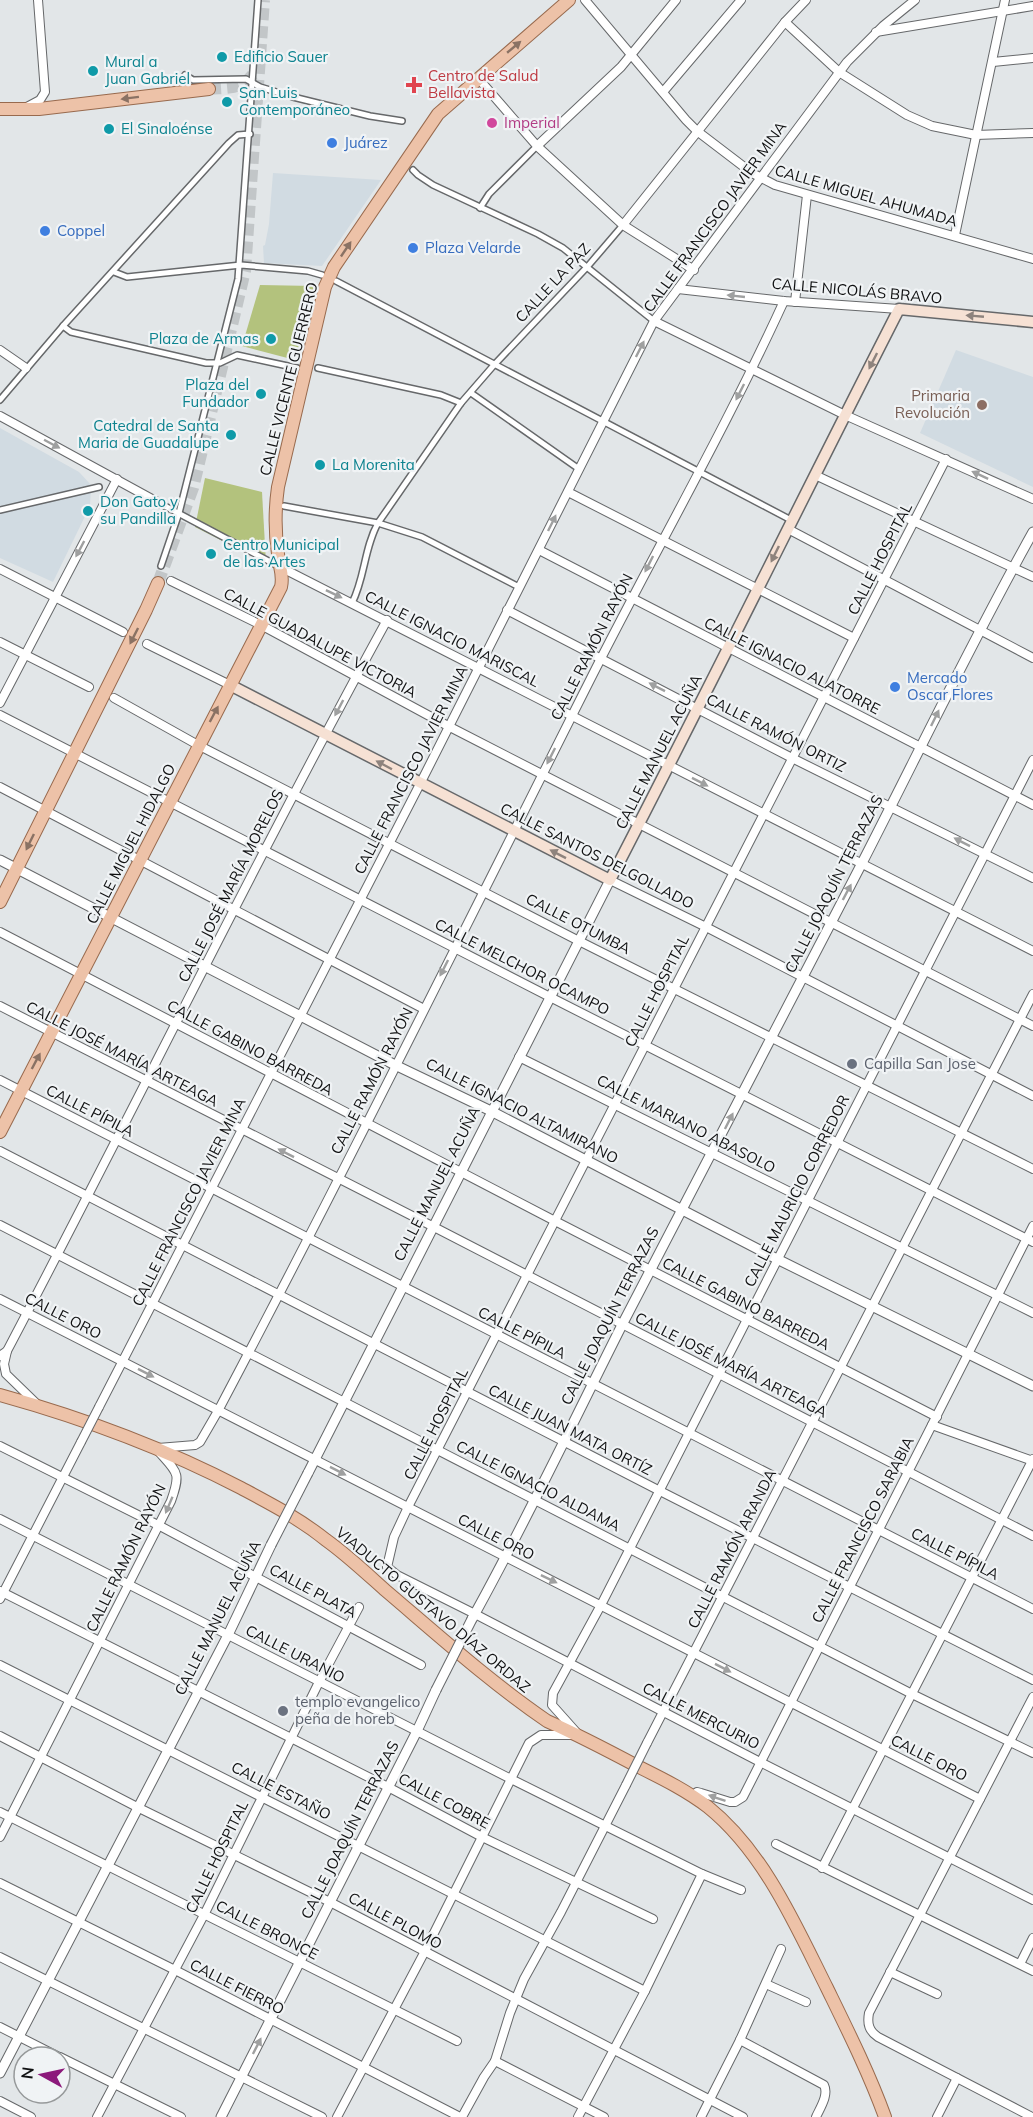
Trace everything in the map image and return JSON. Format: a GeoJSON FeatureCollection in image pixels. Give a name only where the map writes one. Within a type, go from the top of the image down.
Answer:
{"type":"FeatureCollection","features":[{"type":"Feature","properties":{"kind":"main road","name":"CALLE VICENTE GUERRERO"},"geometry":{"type":"LineString","coordinates":[[282,568],[278,554],[276,508],[278,487],[325,287],[344,251],[438,114],[569,0]]}},
{"type":"Feature","properties":{"kind":"main road"},"geometry":{"type":"LineString","coordinates":[[0,109],[39,109],[209,89]]}},
{"type":"Feature","properties":{"kind":"main road","name":"CALLE NICOLÁS BRAVO"},"geometry":{"type":"LineString","coordinates":[[899,309],[1033,322]]}},
{"type":"Feature","properties":{"kind":"main road","name":"CALLE MANUEL ACUÑA"},"geometry":{"type":"LineString","coordinates":[[610,880],[899,309]]}},
{"type":"Feature","properties":{"kind":"main road","name":"CALLE MIGUEL HIDALGO"},"geometry":{"type":"LineString","coordinates":[[0,1132],[281,587],[282,568]]}},
{"type":"Feature","properties":{"kind":"main road"},"geometry":{"type":"LineString","coordinates":[[0,902],[158,583]]}},
{"type":"Feature","properties":{"kind":"main road","name":"CALLE SANTOS DELGOLLADO"},"geometry":{"type":"LineString","coordinates":[[230,685],[610,880]]}},
{"type":"Feature","properties":{"kind":"main road","name":"VIADUCTO GUSTAVO DÍAZ ORDAZ"},"geometry":{"type":"LineString","coordinates":[[0,1395],[40,1406],[157,1449],[219,1477],[299,1521],[327,1540],[466,1660],[527,1707],[548,1721],[692,1796],[723,1820],[761,1868],[787,1908],[866,2070],[885,2117]]}},
{"type":"Feature","properties":{"kind":"street"},"geometry":{"type":"LineString","coordinates":[[25,108],[40,100],[45,92],[38,0]]}},
{"type":"Feature","properties":{"kind":"street"},"geometry":{"type":"LineString","coordinates":[[161,566],[179,513],[241,266],[258,0]]}},
{"type":"Feature","properties":{"kind":"street","name":"CALLE MIGUEL AHUMADA"},"geometry":{"type":"LineString","coordinates":[[585,0],[697,131],[760,178],[807,195],[1033,259]]}},
{"type":"Feature","properties":{"kind":"street"},"geometry":{"type":"LineString","coordinates":[[480,208],[489,194],[632,55],[676,0]]}},
{"type":"Feature","properties":{"kind":"street"},"geometry":{"type":"LineString","coordinates":[[663,93],[741,0]]}},
{"type":"Feature","properties":{"kind":"street","name":"CALLE LA PAZ"},"geometry":{"type":"LineString","coordinates":[[352,603],[358,591],[370,540],[378,523],[462,403],[588,266],[785,22],[806,0]]}},
{"type":"Feature","properties":{"kind":"street","name":"CALLE FRANCISCO JAVIER MINA"},"geometry":{"type":"LineString","coordinates":[[1,1594],[213,1188],[654,321],[839,72],[876,32],[915,0]]}},
{"type":"Feature","properties":{"kind":"street"},"geometry":{"type":"LineString","coordinates":[[955,236],[1005,0]]}},
{"type":"Feature","properties":{"kind":"street"},"geometry":{"type":"LineString","coordinates":[[876,32],[1033,6]]}},
{"type":"Feature","properties":{"kind":"street"},"geometry":{"type":"LineString","coordinates":[[785,22],[839,72],[879,99],[915,119],[951,131],[976,135],[1033,133]]}},
{"type":"Feature","properties":{"kind":"street"},"geometry":{"type":"LineString","coordinates":[[993,62],[1033,58]]}},
{"type":"Feature","properties":{"kind":"street"},"geometry":{"type":"LineString","coordinates":[[185,75],[193,80],[244,79],[260,87],[293,97],[370,116],[402,121]]}},
{"type":"Feature","properties":{"kind":"street"},"geometry":{"type":"LineString","coordinates":[[478,78],[537,146],[622,225],[694,270]]}},
{"type":"Feature","properties":{"kind":"street"},"geometry":{"type":"LineString","coordinates":[[0,400],[63,326],[229,143],[238,135],[250,134]]}},
{"type":"Feature","properties":{"kind":"street"},"geometry":{"type":"LineString","coordinates":[[413,170],[433,185],[563,248],[654,321],[845,415],[1033,499]]}},
{"type":"Feature","properties":{"kind":"street"},"geometry":{"type":"LineString","coordinates":[[795,302],[807,195]]}},
{"type":"Feature","properties":{"kind":"street"},"geometry":{"type":"LineString","coordinates":[[114,272],[127,277],[241,266],[308,271],[322,275]]}},
{"type":"Feature","properties":{"kind":"street"},"geometry":{"type":"LineString","coordinates":[[336,281],[474,352],[602,423],[700,471],[884,578],[1033,658]]}},
{"type":"Feature","properties":{"kind":"street","name":"CALLE NICOLÁS BRAVO"},"geometry":{"type":"LineString","coordinates":[[678,289],[795,302],[899,309]]}},
{"type":"Feature","properties":{"kind":"street","name":"CALLE RAMÓN RAYÓN"},"geometry":{"type":"LineString","coordinates":[[157,1449],[195,1445],[200,1442],[218,1411],[366,1124],[571,716],[700,471],[784,301]]}},
{"type":"Feature","properties":{"kind":"street"},"geometry":{"type":"LineString","coordinates":[[63,326],[71,332],[216,364],[237,355],[297,368]]}},
{"type":"Feature","properties":{"kind":"street"},"geometry":{"type":"LineString","coordinates":[[0,350],[26,368]]}},
{"type":"Feature","properties":{"kind":"street"},"geometry":{"type":"LineString","coordinates":[[318,368],[441,395],[462,403]]}},
{"type":"Feature","properties":{"kind":"street"},"geometry":{"type":"LineString","coordinates":[[471,393],[579,469]]}},
{"type":"Feature","properties":{"kind":"street"},"geometry":{"type":"LineString","coordinates":[[0,416],[161,504]]}},
{"type":"Feature","properties":{"kind":"street","name":"CALLE HOSPITAL"},"geometry":{"type":"LineString","coordinates":[[394,1537],[946,459]]}},
{"type":"Feature","properties":{"kind":"street"},"geometry":{"type":"LineString","coordinates":[[815,475],[1033,577]]}},
{"type":"Feature","properties":{"kind":"street"},"geometry":{"type":"LineString","coordinates":[[0,703],[117,479]]}},
{"type":"Feature","properties":{"kind":"street"},"geometry":{"type":"LineString","coordinates":[[0,510],[99,487]]}},
{"type":"Feature","properties":{"kind":"street"},"geometry":{"type":"LineString","coordinates":[[568,492],[854,638]]}},
{"type":"Feature","properties":{"kind":"street","name":"CALLE IGNACIO MARISCAL"},"geometry":{"type":"LineString","coordinates":[[161,504],[1033,951]]}},
{"type":"Feature","properties":{"kind":"street"},"geometry":{"type":"LineString","coordinates":[[284,506],[378,523],[422,537],[519,587]]}},
{"type":"Feature","properties":{"kind":"street","name":"CALLE JOAQUÍN TERRAZAS"},"geometry":{"type":"LineString","coordinates":[[221,2117],[650,1270],[891,806],[978,630],[1033,532]]}},
{"type":"Feature","properties":{"kind":"street","name":"CALLE IGNACIO ALATORRE"},"geometry":{"type":"LineString","coordinates":[[539,550],[1033,805]]}},
{"type":"Feature","properties":{"kind":"street"},"geometry":{"type":"LineString","coordinates":[[0,569],[123,632]]}},
{"type":"Feature","properties":{"kind":"street","name":"CALLE GUADALUPE VICTORIA"},"geometry":{"type":"LineString","coordinates":[[171,581],[261,625],[448,726],[1033,1026]]}},
{"type":"Feature","properties":{"kind":"street","name":"CALLE RAMÓN ORTIZ"},"geometry":{"type":"LineString","coordinates":[[507,610],[792,758],[1033,878]]}},
{"type":"Feature","properties":{"kind":"street","name":"CALLE JOSÉ MARÍA MORELOS"},"geometry":{"type":"LineString","coordinates":[[3,1353],[57,1255],[294,793],[387,620]]}},
{"type":"Feature","properties":{"kind":"street"},"geometry":{"type":"LineString","coordinates":[[0,642],[89,687]]}},
{"type":"Feature","properties":{"kind":"street","name":"CALLE SANTOS DELGOLLADO"},"geometry":{"type":"LineString","coordinates":[[147,644],[230,685]]}},
{"type":"Feature","properties":{"kind":"street","name":"CALLE OTUMBA"},"geometry":{"type":"LineString","coordinates":[[114,698],[198,745],[579,941],[1033,1169]]}},
{"type":"Feature","properties":{"kind":"street","name":"CALLE MELCHOR OCAMPO"},"geometry":{"type":"LineString","coordinates":[[0,715],[1030,1240]]}},
{"type":"Feature","properties":{"kind":"street","name":"CALLE MAURICIO CORREDOR"},"geometry":{"type":"LineString","coordinates":[[578,1736],[569,1723],[554,1709],[551,1697],[660,1491],[1033,760]]}},
{"type":"Feature","properties":{"kind":"street"},"geometry":{"type":"LineString","coordinates":[[0,788],[424,1009]]}},
{"type":"Feature","properties":{"kind":"street","name":"CALLE IGNACIO ALTAMIRANO"},"geometry":{"type":"LineString","coordinates":[[0,860],[395,1065],[491,1111],[681,1210],[1033,1386]]}},
{"type":"Feature","properties":{"kind":"street","name":"CALLE SANTOS DELGOLLADO"},"geometry":{"type":"LineString","coordinates":[[610,880],[1033,1096]]}},
{"type":"Feature","properties":{"kind":"street","name":"CALLE MANUEL ACUÑA"},"geometry":{"type":"LineString","coordinates":[[0,2073],[228,1635],[372,1344],[610,880]]}},
{"type":"Feature","properties":{"kind":"street","name":"CALLE GABINO BARREDA"},"geometry":{"type":"LineString","coordinates":[[0,932],[366,1124],[937,1416]]}},
{"type":"Feature","properties":{"kind":"street","name":"CALLE RAMÓN ARANDA"},"geometry":{"type":"LineString","coordinates":[[461,2117],[495,2061],[515,2000],[1033,994]]}},
{"type":"Feature","properties":{"kind":"street","name":"CALLE JOSÉ MARÍA ARTEAGA"},"geometry":{"type":"LineString","coordinates":[[0,1006],[1033,1536]]}},
{"type":"Feature","properties":{"kind":"street","name":"CALLE MARIANO ABASOLO"},"geometry":{"type":"LineString","coordinates":[[519,1057],[1033,1313]]}},
{"type":"Feature","properties":{"kind":"street","name":"CALLE PÍPILA"},"geometry":{"type":"LineString","coordinates":[[0,1080],[1033,1609]]}},
{"type":"Feature","properties":{"kind":"street","name":"CALLE JUAN MATA ORTÍZ"},"geometry":{"type":"LineString","coordinates":[[0,1151],[372,1344],[1033,1680]]}},
{"type":"Feature","properties":{"kind":"street","name":"CALLE IGNACIO ALDAMA"},"geometry":{"type":"LineString","coordinates":[[0,1225],[912,1694],[1033,1753]]}},
{"type":"Feature","properties":{"kind":"street","name":"CALLE FRANCISCO SARABIA"},"geometry":{"type":"LineString","coordinates":[[692,1796],[701,1792],[730,1802],[743,1797],[907,1472],[1030,1240],[1033,1226]]}},
{"type":"Feature","properties":{"kind":"street","name":"CALLE ORO"},"geometry":{"type":"LineString","coordinates":[[0,1299],[980,1799]]}},
{"type":"Feature","properties":{"kind":"street"},"geometry":{"type":"LineString","coordinates":[[3,1353],[6,1374],[40,1406]]}},
{"type":"Feature","properties":{"kind":"street"},"geometry":{"type":"LineString","coordinates":[[822,1868],[1033,1460],[932,1425]]}},
{"type":"Feature","properties":{"kind":"street","name":"CALLE PLATA"},"geometry":{"type":"LineString","coordinates":[[0,1446],[160,1526],[350,1625],[421,1665]]}},
{"type":"Feature","properties":{"kind":"street","name":"CALLE RAMÓN RAYÓN"},"geometry":{"type":"LineString","coordinates":[[0,1837],[171,1501],[177,1481],[176,1470],[157,1449]]}},
{"type":"Feature","properties":{"kind":"street","name":"CALLE URANIO"},"geometry":{"type":"LineString","coordinates":[[0,1519],[511,1779],[702,1874],[741,1890]]}},
{"type":"Feature","properties":{"kind":"street","name":"CALLE MERCURIO"},"geometry":{"type":"LineString","coordinates":[[394,1537],[387,1563],[391,1572],[1033,1900]]}},
{"type":"Feature","properties":{"kind":"street","name":"CALLE COBRE"},"geometry":{"type":"LineString","coordinates":[[1,1594],[199,1691],[482,1837],[653,1919]]}},
{"type":"Feature","properties":{"kind":"street","name":"CALLE HOSPITAL"},"geometry":{"type":"LineString","coordinates":[[97,2117],[205,1913],[319,1682],[359,1607]]}},
{"type":"Feature","properties":{"kind":"street","name":"CALLE ESTAÑO"},"geometry":{"type":"LineString","coordinates":[[0,1665],[645,1991]]}},
{"type":"Feature","properties":{"kind":"street"},"geometry":{"type":"LineString","coordinates":[[1032,2117],[878,2037],[869,2028],[869,2013],[1033,1697]]}},
{"type":"Feature","properties":{"kind":"street"},"geometry":{"type":"LineString","coordinates":[[337,2117],[424,1953],[529,1743],[541,1735],[578,1736]]}},
{"type":"Feature","properties":{"kind":"street","name":"CALLE PLOMO"},"geometry":{"type":"LineString","coordinates":[[0,1736],[137,1807],[330,1902],[424,1953],[743,2117]]}},
{"type":"Feature","properties":{"kind":"street","name":"CALLE BRONCE"},"geometry":{"type":"LineString","coordinates":[[0,1812],[457,2041]]}},
{"type":"Feature","properties":{"kind":"street"},"geometry":{"type":"LineString","coordinates":[[776,1844],[1033,1971]]}},
{"type":"Feature","properties":{"kind":"street"},"geometry":{"type":"LineString","coordinates":[[578,2117],[645,1991],[702,1874]]}},
{"type":"Feature","properties":{"kind":"street","name":"CALLE FIERRO"},"geometry":{"type":"LineString","coordinates":[[0,1883],[461,2117]]}},
{"type":"Feature","properties":{"kind":"street"},"geometry":{"type":"LineString","coordinates":[[1020,1964],[1033,1938]]}},
{"type":"Feature","properties":{"kind":"street"},"geometry":{"type":"LineString","coordinates":[[701,2117],[740,2040],[781,1949]]}},
{"type":"Feature","properties":{"kind":"street"},"geometry":{"type":"LineString","coordinates":[[0,1957],[322,2117]]}},
{"type":"Feature","properties":{"kind":"street"},"geometry":{"type":"LineString","coordinates":[[890,1972],[937,1994]]}},
{"type":"Feature","properties":{"kind":"street"},"geometry":{"type":"LineString","coordinates":[[765,1984],[806,2002]]}},
{"type":"Feature","properties":{"kind":"street"},"geometry":{"type":"LineString","coordinates":[[0,2027],[36,2045]]}},
{"type":"Feature","properties":{"kind":"street"},"geometry":{"type":"LineString","coordinates":[[740,2040],[821,2082],[826,2089],[816,2117]]}},
{"type":"Feature","properties":{"kind":"street"},"geometry":{"type":"LineString","coordinates":[[495,2061],[604,2117]]}},
{"type":"Feature","properties":{"kind":"street"},"geometry":{"type":"LineString","coordinates":[[72,2063],[181,2117]]}},
{"type":"Feature","properties":{"kind":"street"},"geometry":{"type":"LineString","coordinates":[[937,2117],[957,2078]]}},
{"type":"Feature","properties":{"kind":"street"},"geometry":{"type":"LineString","coordinates":[[0,2101],[31,2117]]}},
{"type":"Feature","properties":{"kind":"shaded area"},"geometry":{"type":"Polygon","coordinates":[[[273,173],[381,180],[322,266],[264,263],[263,246],[269,224],[273,173]]]}},
{"type":"Feature","properties":{"kind":"shaded area","name":"Primaria Revolución"},"geometry":{"type":"Polygon","coordinates":[[[956,350],[1033,377],[1033,487],[920,433],[956,350]]]}},
{"type":"Feature","properties":{"kind":"shaded area"},"geometry":{"type":"Polygon","coordinates":[[[0,428],[79,472],[91,485],[90,506],[53,582],[0,558],[0,428]]]}},
{"type":"Feature","properties":{"kind":"green space","name":"Plaza de Armas"},"geometry":{"type":"Polygon","coordinates":[[[260,285],[314,286],[295,360],[242,346],[260,285]]]}},
{"type":"Feature","properties":{"kind":"green space"},"geometry":{"type":"Polygon","coordinates":[[[205,478],[262,492],[266,563],[195,527],[205,478]]]}},
{"type":"Feature","properties":{"kind":"tunnel"},"geometry":{"type":"LineString","coordinates":[[158,583],[193,488],[245,271],[264,0]]}},
{"type":"Feature","properties":{"kind":"tunnel"},"geometry":{"type":"LineString","coordinates":[[209,89],[241,84],[256,70]]}},
{"type":"Feature","properties":{"kind":"place","name":"Edificio Sauer"},"geometry":{"type":"Point","coordinates":[222,57]}},
{"type":"Feature","properties":{"kind":"place","name":"Mural a Juan Gabriel"},"geometry":{"type":"Point","coordinates":[93,71]}},
{"type":"Feature","properties":{"kind":"place","name":"Centro de Salud Bellavista"},"geometry":{"type":"Point","coordinates":[414,85]}},
{"type":"Feature","properties":{"kind":"place","name":"San Luis Contemporáneo"},"geometry":{"type":"Point","coordinates":[227,102]}},
{"type":"Feature","properties":{"kind":"place","name":"Imperial"},"geometry":{"type":"Point","coordinates":[492,123]}},
{"type":"Feature","properties":{"kind":"place","name":"El Sinaloénse"},"geometry":{"type":"Point","coordinates":[109,129]}},
{"type":"Feature","properties":{"kind":"place","name":"Juárez"},"geometry":{"type":"Point","coordinates":[332,143]}},
{"type":"Feature","properties":{"kind":"place","name":"Coppel"},"geometry":{"type":"Point","coordinates":[45,231]}},
{"type":"Feature","properties":{"kind":"place","name":"Plaza Velarde"},"geometry":{"type":"Point","coordinates":[413,248]}},
{"type":"Feature","properties":{"kind":"place","name":"Plaza de Armas"},"geometry":{"type":"Point","coordinates":[271,339]}},
{"type":"Feature","properties":{"kind":"place","name":"Plaza del Fundador"},"geometry":{"type":"Point","coordinates":[261,394]}},
{"type":"Feature","properties":{"kind":"place","name":"Primaria Revolución"},"geometry":{"type":"Point","coordinates":[982,405]}},
{"type":"Feature","properties":{"kind":"place","name":"Catedral de Santa Maria de Guadalupe"},"geometry":{"type":"Point","coordinates":[231,435]}},
{"type":"Feature","properties":{"kind":"place","name":"La Morenita"},"geometry":{"type":"Point","coordinates":[320,465]}},
{"type":"Feature","properties":{"kind":"place","name":"Don Gato y su Pandilla"},"geometry":{"type":"Point","coordinates":[88,511]}},
{"type":"Feature","properties":{"kind":"place","name":"Centro Municipal de las Artes"},"geometry":{"type":"Point","coordinates":[211,554]}},
{"type":"Feature","properties":{"kind":"place","name":"Mercado Oscar Flores"},"geometry":{"type":"Point","coordinates":[895,687]}},
{"type":"Feature","properties":{"kind":"place","name":"Capilla San Jose"},"geometry":{"type":"Point","coordinates":[852,1064]}},
{"type":"Feature","properties":{"kind":"place","name":"templo evangelico peña de horeb"},"geometry":{"type":"Point","coordinates":[283,1711]}}]}
